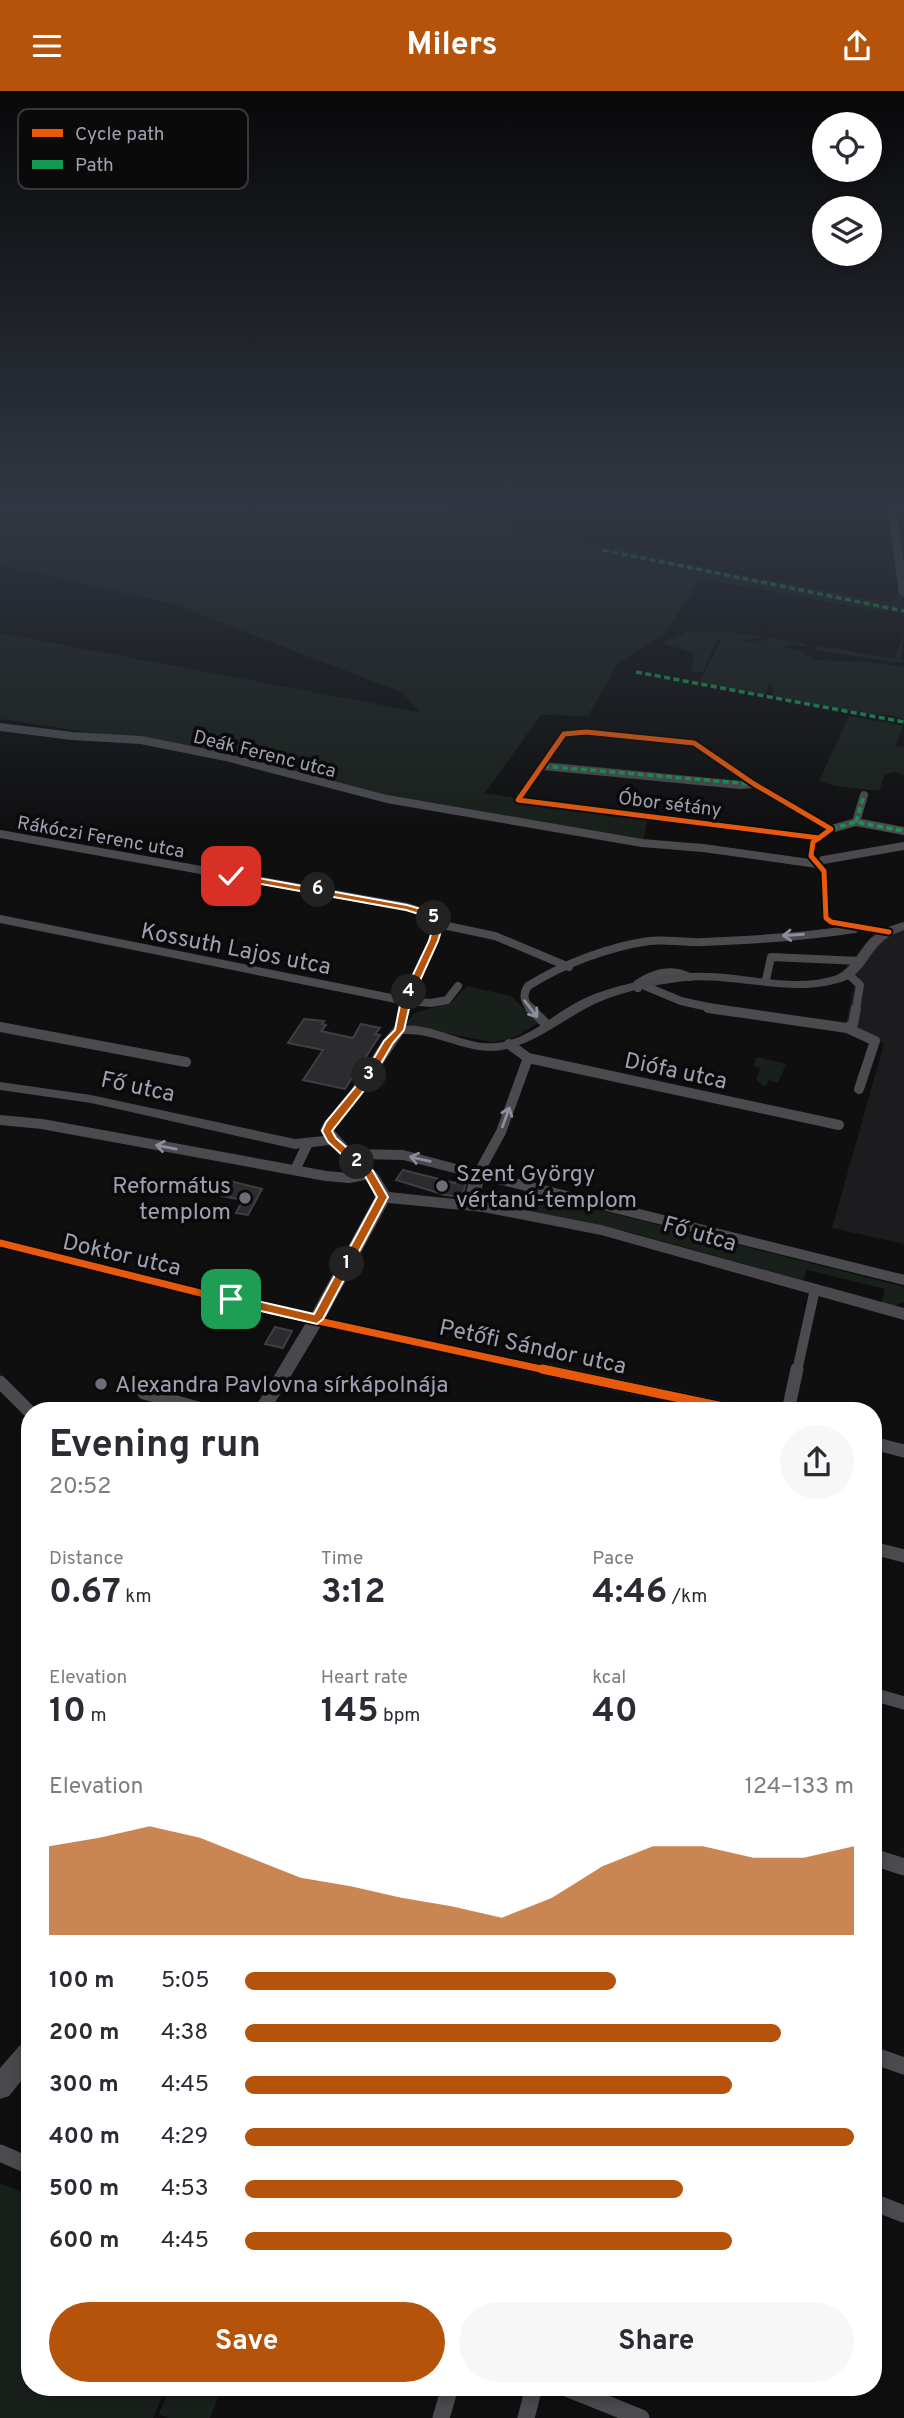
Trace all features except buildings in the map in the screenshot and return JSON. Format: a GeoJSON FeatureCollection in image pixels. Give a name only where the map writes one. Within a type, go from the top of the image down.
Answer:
{"type":"FeatureCollection","features":[{"type":"Feature","properties":{"kind":"main road"},"geometry":{"type":"LineString","coordinates":[[266,1402],[317,1319],[383,1197],[369,1174],[332,1140],[327,1131],[399,1030],[419,1031],[482,1047],[509,1044],[602,996],[690,977],[825,981],[848,975],[879,937],[904,926]]}},
{"type":"Feature","properties":{"kind":"main road","name":"Fő utca"},"geometry":{"type":"LineString","coordinates":[[0,1086],[91,1099],[307,1145],[332,1140]]}},
{"type":"Feature","properties":{"kind":"main road"},"geometry":{"type":"LineString","coordinates":[[349,1154],[414,1157],[478,1174],[470,1206]]}},
{"type":"Feature","properties":{"kind":"main road"},"geometry":{"type":"LineString","coordinates":[[369,1174],[385,1156]]}},
{"type":"Feature","properties":{"kind":"main road","name":"Fő utca"},"geometry":{"type":"LineString","coordinates":[[383,1197],[470,1206],[542,1218],[640,1240],[904,1314]]}},
{"type":"Feature","properties":{"kind":"main road"},"geometry":{"type":"LineString","coordinates":[[0,2087],[21,2062]]}},
{"type":"Feature","properties":{"kind":"street","name":"Deák Ferenc utca"},"geometry":{"type":"LineString","coordinates":[[0,727],[72,736],[141,740],[226,757],[377,797],[642,843],[820,862],[904,846]]}},
{"type":"Feature","properties":{"kind":"street"},"geometry":{"type":"LineString","coordinates":[[754,784],[740,785],[543,766],[564,734],[586,732],[694,743],[754,784],[831,829]]}},
{"type":"Feature","properties":{"kind":"street","name":"Óbor sétány"},"geometry":{"type":"LineString","coordinates":[[543,766],[518,800],[819,838]]}},
{"type":"Feature","properties":{"kind":"street"},"geometry":{"type":"LineString","coordinates":[[856,823],[864,795]]}},
{"type":"Feature","properties":{"kind":"street"},"geometry":{"type":"LineString","coordinates":[[888,932],[831,922],[826,918],[824,871],[820,862],[824,842],[819,838],[831,829],[856,823],[904,831]]}},
{"type":"Feature","properties":{"kind":"street","name":"Rákóczi Ferenc utca"},"geometry":{"type":"LineString","coordinates":[[0,834],[407,907],[432,915],[438,924],[495,936],[569,967]]}},
{"type":"Feature","properties":{"kind":"street","name":"Kossuth Lajos utca"},"geometry":{"type":"LineString","coordinates":[[0,919],[406,1000],[431,1003],[447,1000],[458,986]]}},
{"type":"Feature","properties":{"kind":"street"},"geometry":{"type":"LineString","coordinates":[[399,1030],[406,1000],[434,941],[438,924]]}},
{"type":"Feature","properties":{"kind":"street"},"geometry":{"type":"LineString","coordinates":[[547,1025],[525,1003],[524,992],[532,983],[627,946],[653,941],[702,942],[832,933],[861,927]]}},
{"type":"Feature","properties":{"kind":"street"},"geometry":{"type":"LineString","coordinates":[[766,980],[771,957],[860,961]]}},
{"type":"Feature","properties":{"kind":"street"},"geometry":{"type":"LineString","coordinates":[[847,1028],[853,1024],[860,985],[848,975]]}},
{"type":"Feature","properties":{"kind":"street"},"geometry":{"type":"LineString","coordinates":[[641,987],[663,996],[732,1012],[847,1028],[875,1041],[859,1089]]}},
{"type":"Feature","properties":{"kind":"street"},"geometry":{"type":"LineString","coordinates":[[0,1027],[186,1062]]}},
{"type":"Feature","properties":{"kind":"street","name":"Diófa utca"},"geometry":{"type":"LineString","coordinates":[[509,1044],[528,1058],[839,1125]]}},
{"type":"Feature","properties":{"kind":"street"},"geometry":{"type":"LineString","coordinates":[[478,1174],[501,1132],[528,1058]]}},
{"type":"Feature","properties":{"kind":"street"},"geometry":{"type":"LineString","coordinates":[[0,1120],[43,1124],[233,1161],[349,1178],[369,1174]]}},
{"type":"Feature","properties":{"kind":"street"},"geometry":{"type":"LineString","coordinates":[[295,1170],[307,1145]]}},
{"type":"Feature","properties":{"kind":"street","name":"Fő utca"},"geometry":{"type":"LineString","coordinates":[[478,1174],[904,1280]]}},
{"type":"Feature","properties":{"kind":"street","name":"Doktor utca"},"geometry":{"type":"LineString","coordinates":[[0,1243],[78,1264],[317,1319]]}},
{"type":"Feature","properties":{"kind":"street"},"geometry":{"type":"LineString","coordinates":[[790,1402],[815,1289]]}},
{"type":"Feature","properties":{"kind":"street","name":"Petőfi Sándor utca"},"geometry":{"type":"LineString","coordinates":[[317,1319],[700,1402]]}},
{"type":"Feature","properties":{"kind":"street"},"geometry":{"type":"LineString","coordinates":[[0,1382],[21,1403]]}},
{"type":"Feature","properties":{"kind":"street"},"geometry":{"type":"LineString","coordinates":[[144,1393],[176,1402]]}},
{"type":"Feature","properties":{"kind":"street"},"geometry":{"type":"LineString","coordinates":[[882,1445],[904,1451]]}},
{"type":"Feature","properties":{"kind":"street"},"geometry":{"type":"LineString","coordinates":[[882,1550],[904,1556]]}},
{"type":"Feature","properties":{"kind":"street"},"geometry":{"type":"LineString","coordinates":[[882,1697],[904,1703]]}},
{"type":"Feature","properties":{"kind":"street"},"geometry":{"type":"LineString","coordinates":[[882,1860],[904,1867]]}},
{"type":"Feature","properties":{"kind":"street"},"geometry":{"type":"LineString","coordinates":[[882,2058],[904,2066]]}},
{"type":"Feature","properties":{"kind":"street"},"geometry":{"type":"LineString","coordinates":[[0,2153],[21,2162]]}},
{"type":"Feature","properties":{"kind":"street"},"geometry":{"type":"LineString","coordinates":[[882,2205],[904,2214]]}},
{"type":"Feature","properties":{"kind":"street"},"geometry":{"type":"LineString","coordinates":[[441,2418],[447,2396]]}},
{"type":"Feature","properties":{"kind":"street"},"geometry":{"type":"LineString","coordinates":[[526,2418],[532,2396]]}},
{"type":"Feature","properties":{"kind":"street"},"geometry":{"type":"LineString","coordinates":[[587,2396],[642,2418]]}},
{"type":"Feature","properties":{"kind":"shaded area"},"geometry":{"type":"Polygon","coordinates":[[[193,612],[679,612],[665,634],[619,662],[588,716],[541,715],[485,793],[647,820],[644,839],[354,791],[252,757],[0,719],[0,633],[419,712],[403,693],[193,612]]]}},
{"type":"Feature","properties":{"kind":"shaded area"},"geometry":{"type":"Polygon","coordinates":[[[727,631],[763,637],[739,640],[782,647],[751,641],[773,638],[807,644],[805,647],[791,644],[784,647],[800,651],[815,660],[904,667],[904,720],[892,715],[868,714],[773,697],[772,687],[768,686],[765,695],[699,683],[720,641],[726,639],[717,640],[703,672],[691,672],[694,653],[662,643],[687,632],[727,631]]]}},
{"type":"Feature","properties":{"kind":"shaded area"},"geometry":{"type":"Polygon","coordinates":[[[904,632],[901,659],[904,663],[813,650],[818,646],[895,659],[904,632]]]}},
{"type":"Feature","properties":{"kind":"shaded area"},"geometry":{"type":"Polygon","coordinates":[[[849,716],[903,726],[896,746],[904,747],[904,776],[896,772],[885,774],[879,791],[835,786],[819,781],[849,716]]]}},
{"type":"Feature","properties":{"kind":"shaded area"},"geometry":{"type":"Polygon","coordinates":[[[904,922],[904,1244],[832,1228],[884,1044],[846,1023],[854,985],[842,972],[868,941],[889,926],[904,922]]]}},
{"type":"Feature","properties":{"kind":"shaded area"},"geometry":{"type":"Polygon","coordinates":[[[467,986],[511,996],[538,1023],[513,1038],[493,1042],[411,1027],[406,1023],[415,1013],[452,1002],[467,986]]]}},
{"type":"Feature","properties":{"kind":"shaded area"},"geometry":{"type":"Polygon","coordinates":[[[757,1057],[786,1064],[778,1083],[769,1080],[765,1087],[756,1080],[761,1068],[753,1066],[757,1057]]]}},
{"type":"Feature","properties":{"kind":"shaded area"},"geometry":{"type":"Polygon","coordinates":[[[496,1190],[517,1196],[524,1191],[901,1286],[904,1287],[904,1302],[893,1306],[881,1304],[885,1289],[807,1270],[803,1280],[633,1233],[514,1209],[517,1201],[492,1195],[496,1190]]]}},
{"type":"Feature","properties":{"kind":"shaded area"},"geometry":{"type":"Polygon","coordinates":[[[0,2183],[21,2192],[21,2396],[162,2396],[153,2418],[0,2418],[0,2183]]]}},
{"type":"Feature","properties":{"kind":"shaded area"},"geometry":{"type":"Polygon","coordinates":[[[166,2396],[219,2396],[210,2418],[169,2418],[159,2414],[166,2396]]]}},
{"type":"Feature","properties":{"kind":"marked path"},"geometry":{"type":"LineString","coordinates":[[636,672],[904,722]]}},
{"type":"Feature","properties":{"kind":"marked path"},"geometry":{"type":"LineString","coordinates":[[543,766],[752,784]]}},
{"type":"Feature","properties":{"kind":"marked path"},"geometry":{"type":"LineString","coordinates":[[856,822],[864,795]]}},
{"type":"Feature","properties":{"kind":"marked path"},"geometry":{"type":"LineString","coordinates":[[831,829],[856,822],[904,831]]}},
{"type":"Feature","properties":{"kind":"cycle path"},"geometry":{"type":"LineString","coordinates":[[819,838],[518,800],[564,734],[586,732],[694,743],[754,784],[831,829],[813,842],[811,856],[824,871],[826,918],[831,922],[889,932]]}},
{"type":"Feature","properties":{"kind":"cycle path"},"geometry":{"type":"LineString","coordinates":[[0,1243],[277,1312],[699,1402]]}},
{"type":"Feature","properties":{"kind":"place","name":"Szent György vértanú-templom"},"geometry":{"type":"Point","coordinates":[442,1186]}},
{"type":"Feature","properties":{"kind":"place","name":"Református templom"},"geometry":{"type":"Point","coordinates":[245,1198]}},
{"type":"Feature","properties":{"kind":"place","name":"Alexandra Pavlovna sírkápolnája"},"geometry":{"type":"Point","coordinates":[101,1384]}},
{"type":"Feature","properties":{"kind":"route"},"geometry":{"type":"LineString","coordinates":[[231,876],[407,907],[432,915],[438,924],[434,941],[406,1000],[404,1018],[399,1030],[327,1131],[332,1140],[369,1174],[383,1197],[317,1319],[231,1299]]}}]}
